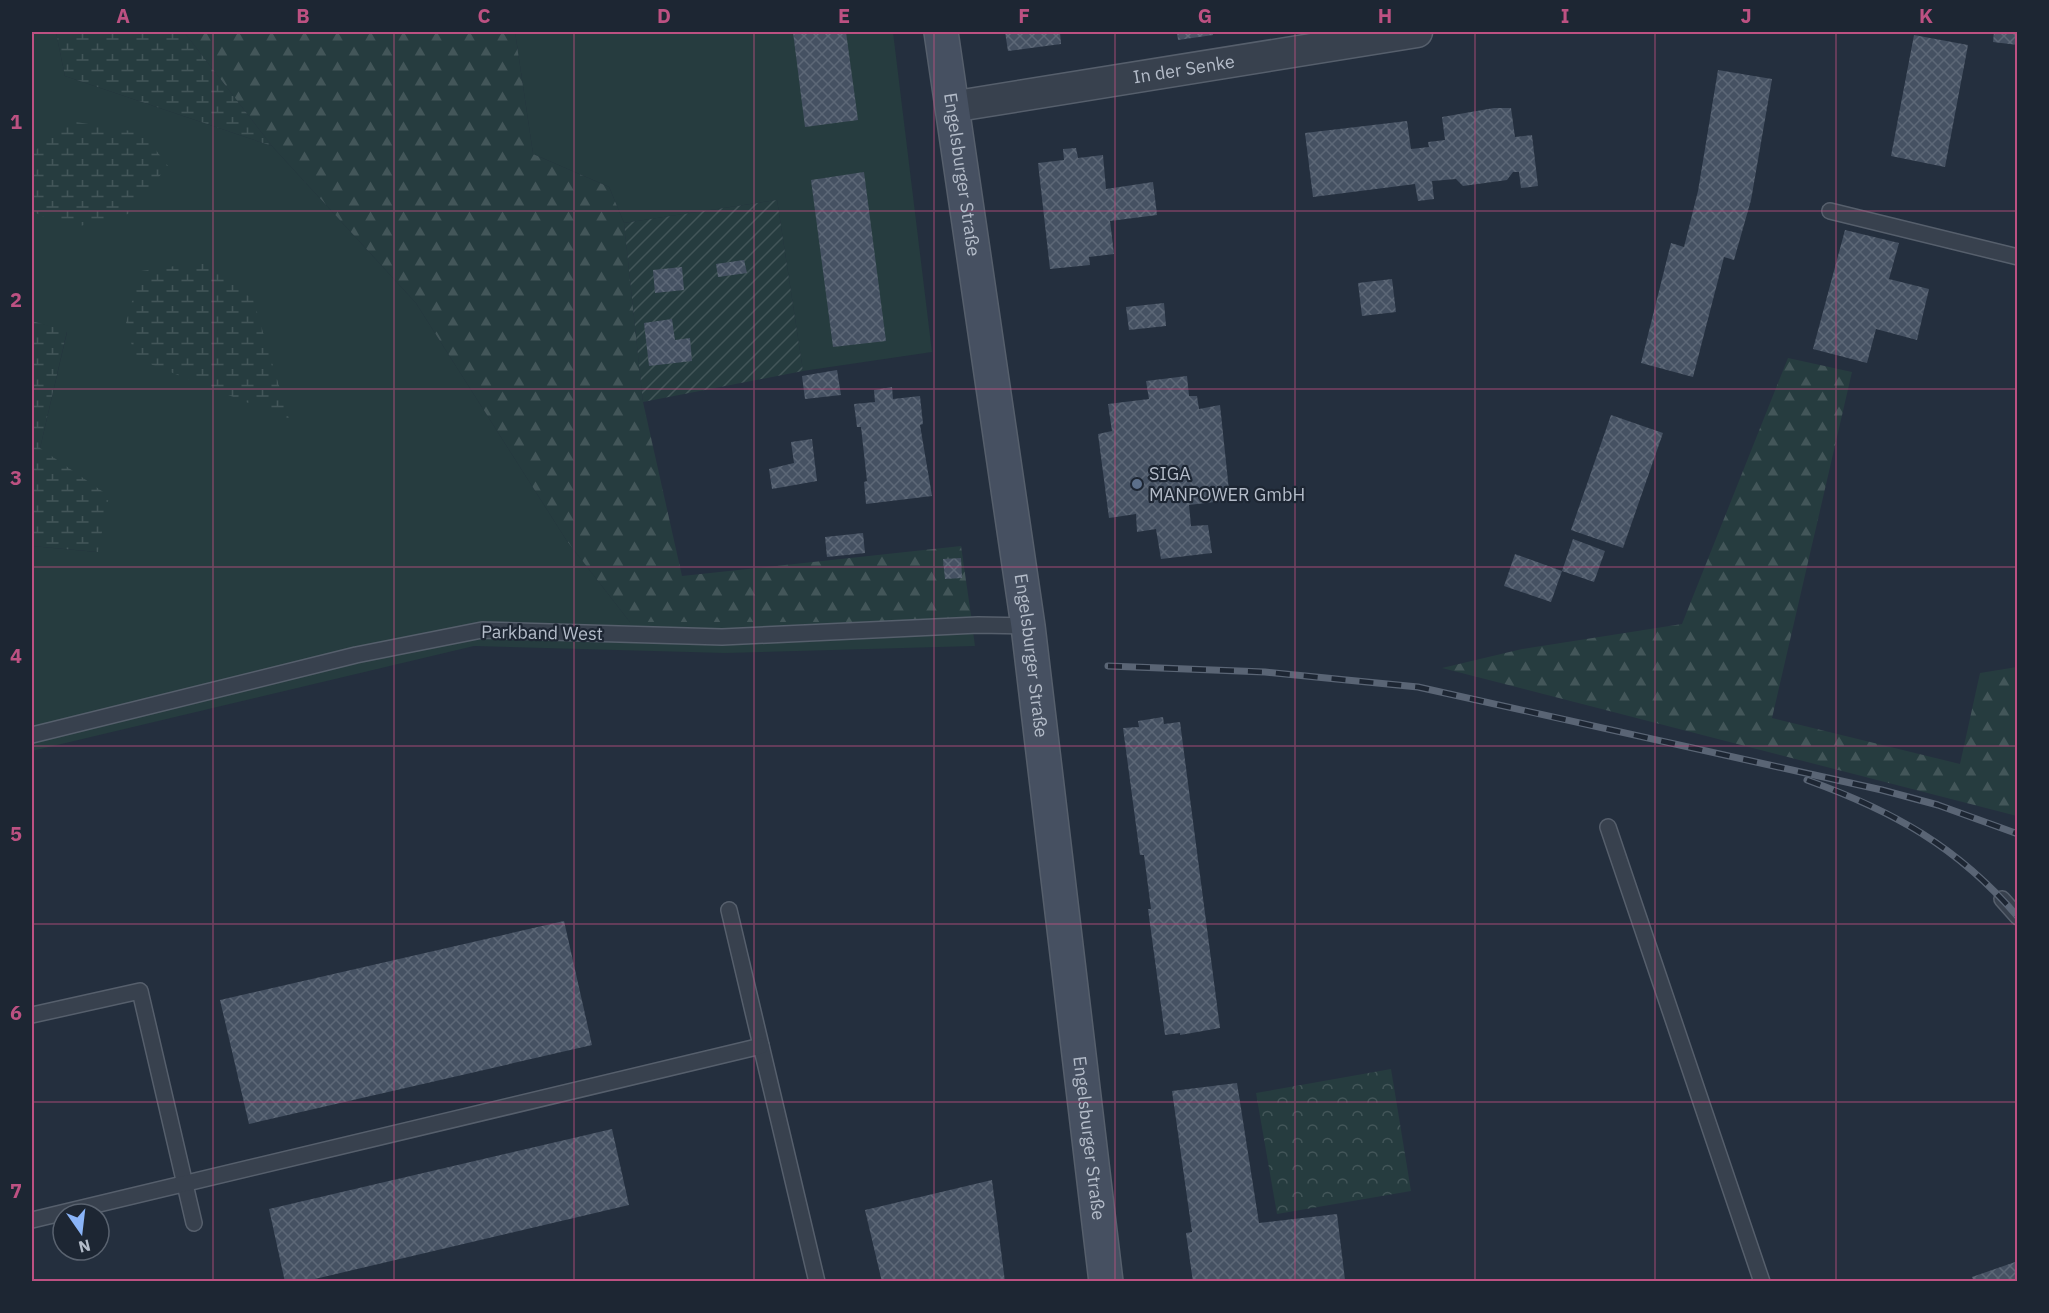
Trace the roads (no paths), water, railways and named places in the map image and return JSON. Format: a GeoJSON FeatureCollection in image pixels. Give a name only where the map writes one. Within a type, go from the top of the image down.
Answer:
{"type":"FeatureCollection","features":[{"type":"Feature","properties":{"kind":"street","name":"Engelsburger Straße"},"geometry":{"type":"LineString","coordinates":[[942,32],[951,107],[1028,626],[1106,1281]]}},
{"type":"Feature","properties":{"kind":"street","name":"In der Senke"},"geometry":{"type":"LineString","coordinates":[[951,107],[1417,32]]}},
{"type":"Feature","properties":{"kind":"lane"},"geometry":{"type":"LineString","coordinates":[[1830,212],[2018,257]]}},
{"type":"Feature","properties":{"kind":"lane","name":"Parkband West"},"geometry":{"type":"LineString","coordinates":[[32,735],[356,655],[482,630],[722,637],[978,625],[1028,626]]}},
{"type":"Feature","properties":{"kind":"lane"},"geometry":{"type":"LineString","coordinates":[[1608,827],[1762,1281]]}},
{"type":"Feature","properties":{"kind":"lane"},"geometry":{"type":"LineString","coordinates":[[2002,899],[2018,917]]}},
{"type":"Feature","properties":{"kind":"lane"},"geometry":{"type":"LineString","coordinates":[[729,910],[817,1281]]}},
{"type":"Feature","properties":{"kind":"lane"},"geometry":{"type":"LineString","coordinates":[[32,1015],[140,992],[194,1223]]}},
{"type":"Feature","properties":{"kind":"lane"},"geometry":{"type":"LineString","coordinates":[[32,1220],[761,1046]]}},
{"type":"Feature","properties":{"kind":"railway"},"geometry":{"type":"LineString","coordinates":[[1108,666],[1265,672],[1418,687],[1882,790],[1938,805],[2018,834]]}},
{"type":"Feature","properties":{"kind":"railway"},"geometry":{"type":"LineString","coordinates":[[1807,780],[1868,804],[1922,834],[1971,870],[2018,917]]}},
{"type":"Feature","properties":{"kind":"place","name":"SIGA MANPOWER GmbH"},"geometry":{"type":"Point","coordinates":[1137,484]}}]}
